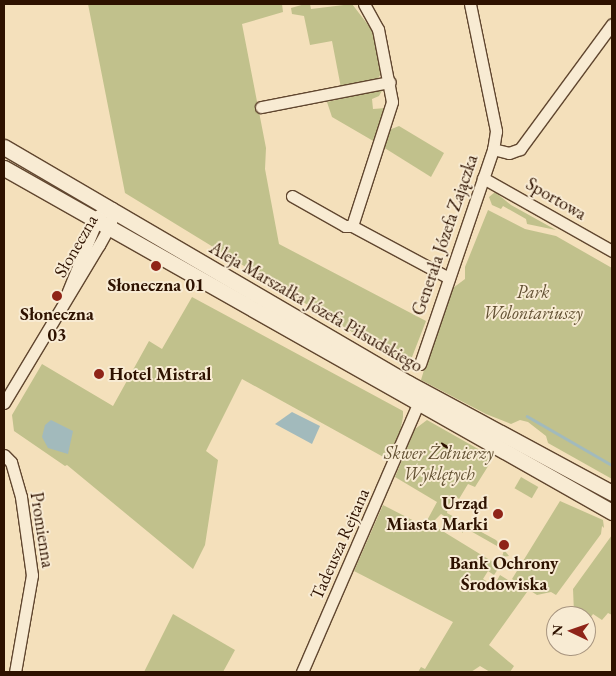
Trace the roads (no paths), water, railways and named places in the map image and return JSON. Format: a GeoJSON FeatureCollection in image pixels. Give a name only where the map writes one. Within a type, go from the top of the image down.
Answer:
{"type":"FeatureCollection","features":[{"type":"Feature","properties":{"kind":"main road","name":"Aleja Marszałka Józefa Piłsudskiego"},"geometry":{"type":"LineString","coordinates":[[4,147],[112,208],[408,383],[612,493]]}},
{"type":"Feature","properties":{"kind":"main road","name":"Aleja Marszałka Józefa Piłsudskiego"},"geometry":{"type":"LineString","coordinates":[[4,168],[612,512]]}},
{"type":"Feature","properties":{"kind":"street"},"geometry":{"type":"LineString","coordinates":[[352,224],[391,107],[390,82],[378,29],[364,4]]}},
{"type":"Feature","properties":{"kind":"street"},"geometry":{"type":"LineString","coordinates":[[470,4],[496,131],[493,150]]}},
{"type":"Feature","properties":{"kind":"street","name":"Generała Józefa Zajączka"},"geometry":{"type":"LineString","coordinates":[[420,364],[493,150],[509,153],[520,149],[612,24]]}},
{"type":"Feature","properties":{"kind":"street"},"geometry":{"type":"LineString","coordinates":[[261,108],[390,82]]}},
{"type":"Feature","properties":{"kind":"street","name":"Sportowa"},"geometry":{"type":"LineString","coordinates":[[483,178],[612,251]]}},
{"type":"Feature","properties":{"kind":"street"},"geometry":{"type":"LineString","coordinates":[[292,196],[345,226],[352,224],[448,278]]}},
{"type":"Feature","properties":{"kind":"street","name":"Słoneczna"},"geometry":{"type":"LineString","coordinates":[[4,403],[64,300],[112,208]]}},
{"type":"Feature","properties":{"kind":"street","name":"Tadeusza Rejtana"},"geometry":{"type":"LineString","coordinates":[[302,672],[419,402]]}},
{"type":"Feature","properties":{"kind":"street","name":"Promienna"},"geometry":{"type":"LineString","coordinates":[[4,455],[11,462],[21,497],[32,575],[15,672]]}},
{"type":"Feature","properties":{"kind":"water"},"geometry":{"type":"Polygon","coordinates":[[[292,412],[320,426],[312,444],[275,424],[292,412]]]}},
{"type":"Feature","properties":{"kind":"water"},"geometry":{"type":"Polygon","coordinates":[[[51,420],[73,431],[68,454],[48,448],[42,437],[45,425],[51,420]]]}},
{"type":"Feature","properties":{"kind":"waterway"},"geometry":{"type":"LineString","coordinates":[[527,416],[612,465]]}},
{"type":"Feature","properties":{"kind":"railway"},"geometry":{"type":"LineString","coordinates":[[441,443],[458,453]]}},
{"type":"Feature","properties":{"kind":"place","name":"Słoneczna 01"},"geometry":{"type":"Point","coordinates":[156,266]}},
{"type":"Feature","properties":{"kind":"place","name":"Słoneczna 03"},"geometry":{"type":"Point","coordinates":[57,296]}},
{"type":"Feature","properties":{"kind":"place","name":"Hotel Mistral"},"geometry":{"type":"Point","coordinates":[99,374]}},
{"type":"Feature","properties":{"kind":"place","name":"Urząd Miasta Marki"},"geometry":{"type":"Point","coordinates":[498,514]}},
{"type":"Feature","properties":{"kind":"place","name":"Bank Ochrony Środowiska"},"geometry":{"type":"Point","coordinates":[504,545]}},
{"type":"Feature","properties":{"kind":"park label","name":"Park Wolontariuszy"},"geometry":{"type":"Point","coordinates":[533,303]}},
{"type":"Feature","properties":{"kind":"park label","name":"Skwer Żołnierzy Wyklętych"},"geometry":{"type":"Point","coordinates":[439,464]}}]}
